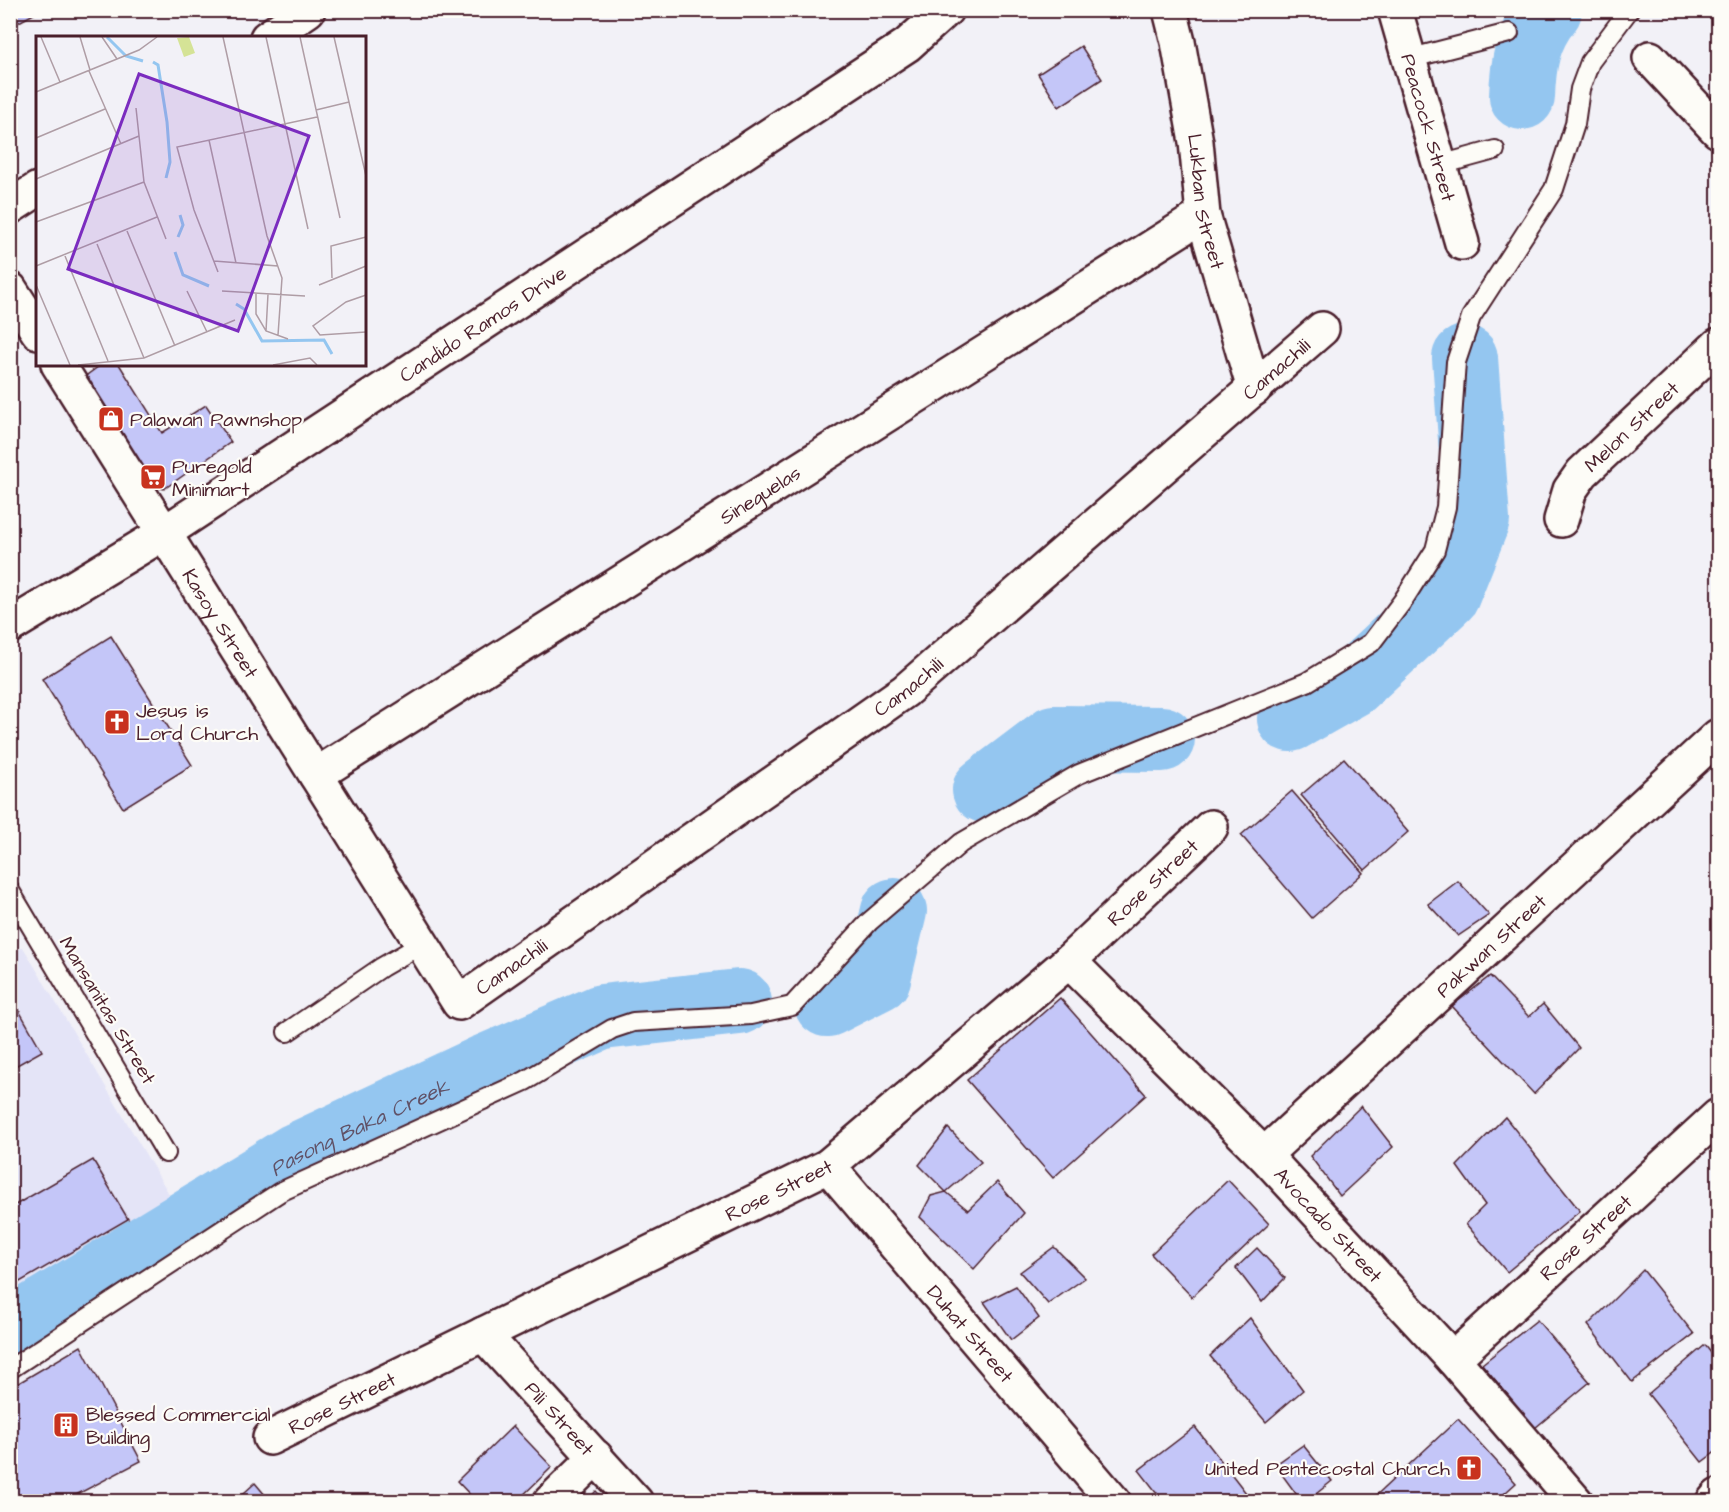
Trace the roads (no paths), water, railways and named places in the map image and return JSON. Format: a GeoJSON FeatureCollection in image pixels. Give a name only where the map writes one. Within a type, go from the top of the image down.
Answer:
{"type":"FeatureCollection","features":[{"type":"Feature","properties":{"kind":"street"},"geometry":{"type":"LineString","coordinates":[[270,36],[308,10]]}},
{"type":"Feature","properties":{"kind":"street","name":"Candido Ramos Drive"},"geometry":{"type":"LineString","coordinates":[[10,626],[164,533],[907,45],[946,10]]}},
{"type":"Feature","properties":{"kind":"street","name":"Lukban Street"},"geometry":{"type":"LineString","coordinates":[[1170,10],[1196,142],[1203,215],[1254,389]]}},
{"type":"Feature","properties":{"kind":"street","name":"Peacock Street"},"geometry":{"type":"LineString","coordinates":[[1395,10],[1462,243]]}},
{"type":"Feature","properties":{"kind":"street"},"geometry":{"type":"LineString","coordinates":[[1650,58],[1719,130]]}},
{"type":"Feature","properties":{"kind":"street"},"geometry":{"type":"LineString","coordinates":[[10,207],[36,190]]}},
{"type":"Feature","properties":{"kind":"street","name":"Sineguelas"},"geometry":{"type":"LineString","coordinates":[[316,775],[1203,215]]}},
{"type":"Feature","properties":{"kind":"street"},"geometry":{"type":"LineString","coordinates":[[10,289],[36,329]]}},
{"type":"Feature","properties":{"kind":"street","name":"Camachili"},"geometry":{"type":"LineString","coordinates":[[459,1003],[905,691],[1322,329]]}},
{"type":"Feature","properties":{"kind":"street","name":"Melon Street"},"geometry":{"type":"LineString","coordinates":[[1561,520],[1570,490],[1582,473],[1719,345]]}},
{"type":"Feature","properties":{"kind":"street","name":"Kasoy Street"},"geometry":{"type":"LineString","coordinates":[[59,366],[459,1003]]}},
{"type":"Feature","properties":{"kind":"street","name":"Pakwan Street"},"geometry":{"type":"LineString","coordinates":[[1264,1155],[1719,736]]}},
{"type":"Feature","properties":{"kind":"street","name":"Rose Street"},"geometry":{"type":"LineString","coordinates":[[270,1438],[828,1166],[1070,961],[1211,828]]}},
{"type":"Feature","properties":{"kind":"street","name":"Avocado Street"},"geometry":{"type":"LineString","coordinates":[[1070,961],[1264,1155],[1453,1359],[1576,1502]]}},
{"type":"Feature","properties":{"kind":"street","name":"Rose Street"},"geometry":{"type":"LineString","coordinates":[[1453,1359],[1719,1116]]}},
{"type":"Feature","properties":{"kind":"street","name":"Duhat Street"},"geometry":{"type":"LineString","coordinates":[[828,1166],[1114,1502]]}},
{"type":"Feature","properties":{"kind":"street","name":"Pili Street"},"geometry":{"type":"LineString","coordinates":[[483,1334],[636,1502]]}},
{"type":"Feature","properties":{"kind":"street"},"geometry":{"type":"LineString","coordinates":[[550,1502],[596,1457]]}},
{"type":"Feature","properties":{"kind":"street"},"geometry":{"type":"LineString","coordinates":[[1713,1502],[1719,1496]]}},
{"type":"Feature","properties":{"kind":"lane"},"geometry":{"type":"LineString","coordinates":[[10,1369],[280,1192],[525,1081],[612,1029],[633,1022],[751,1015],[792,1006],[869,922],[961,843],[1079,774],[1307,682],[1371,644],[1402,602],[1435,550],[1446,507],[1456,362],[1471,317],[1554,189],[1575,124],[1580,89],[1590,63],[1629,10]]}},
{"type":"Feature","properties":{"kind":"lane"},"geometry":{"type":"LineString","coordinates":[[1408,59],[1509,33]]}},
{"type":"Feature","properties":{"kind":"lane"},"geometry":{"type":"LineString","coordinates":[[1440,165],[1495,150]]}},
{"type":"Feature","properties":{"kind":"lane","name":"Mansanitas Street"},"geometry":{"type":"LineString","coordinates":[[10,891],[166,1153]]}},
{"type":"Feature","properties":{"kind":"lane"},"geometry":{"type":"LineString","coordinates":[[287,1032],[382,967],[422,944]]}},
{"type":"Feature","properties":{"kind":"waterway","name":"Pasong Baka Creek"},"geometry":{"type":"LineString","coordinates":[[1522,97],[1524,73],[1531,41],[1549,10]]}},
{"type":"Feature","properties":{"kind":"waterway","name":"Pasong Baka Creek"},"geometry":{"type":"LineString","coordinates":[[1290,719],[1352,684],[1447,595],[1477,520],[1465,358]]}},
{"type":"Feature","properties":{"kind":"waterway","name":"Pasong Baka Creek"},"geometry":{"type":"LineString","coordinates":[[985,790],[1054,738],[1162,739]]}},
{"type":"Feature","properties":{"kind":"waterway","name":"Pasong Baka Creek"},"geometry":{"type":"LineString","coordinates":[[827,1004],[878,978],[894,911]]}},
{"type":"Feature","properties":{"kind":"waterway","name":"Pasong Baka Creek"},"geometry":{"type":"LineString","coordinates":[[10,1331],[296,1156],[486,1067],[602,1017],[739,1002]]}},
{"type":"Feature","properties":{"kind":"place","name":"Palawan Pawnshop"},"geometry":{"type":"Point","coordinates":[111,419]}},
{"type":"Feature","properties":{"kind":"place","name":"Puregold Minimart"},"geometry":{"type":"Point","coordinates":[153,477]}},
{"type":"Feature","properties":{"kind":"place","name":"Jesus is Lord Church"},"geometry":{"type":"Point","coordinates":[117,722]}},
{"type":"Feature","properties":{"kind":"place","name":"Blessed Commercial Building"},"geometry":{"type":"Point","coordinates":[66,1425]}},
{"type":"Feature","properties":{"kind":"place","name":"United Pentecostal Church"},"geometry":{"type":"Point","coordinates":[1469,1468]}}]}
